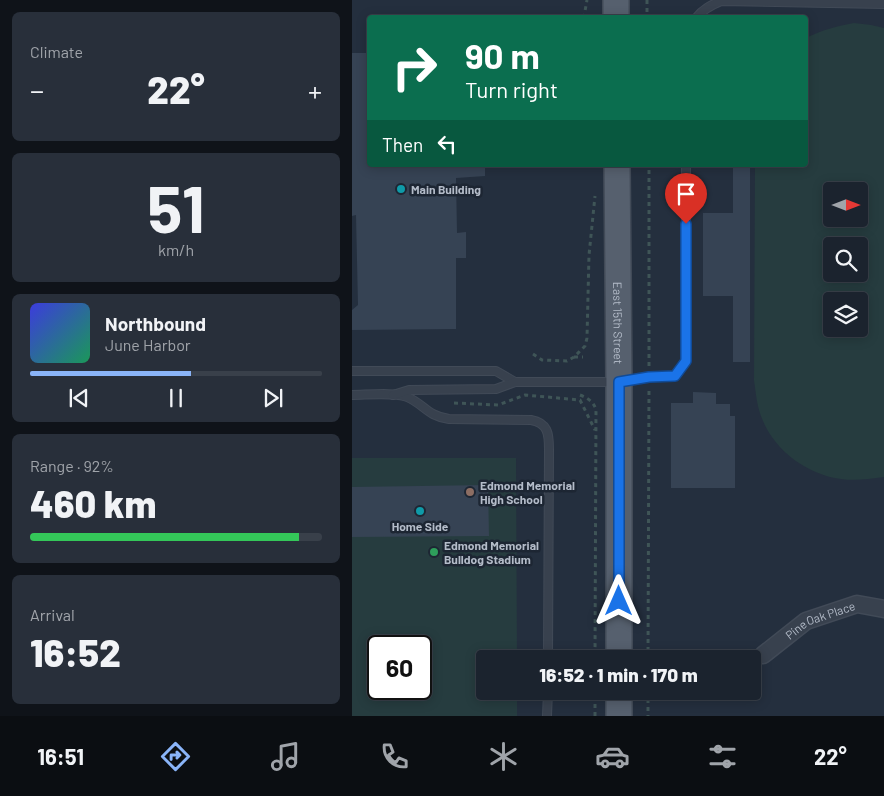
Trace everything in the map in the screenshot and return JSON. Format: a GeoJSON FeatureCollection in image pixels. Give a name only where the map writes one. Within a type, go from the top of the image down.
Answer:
{"type":"FeatureCollection","features":[{"type":"Feature","properties":{"kind":"main road"},"geometry":{"type":"LineString","coordinates":[[616,0],[616,15]]}},
{"type":"Feature","properties":{"kind":"main road","name":"East 15th Street"},"geometry":{"type":"LineString","coordinates":[[617,167],[619,650]]}},
{"type":"Feature","properties":{"kind":"main road"},"geometry":{"type":"LineString","coordinates":[[618,716],[619,700]]}},
{"type":"Feature","properties":{"kind":"street","name":"Pine Oak Place"},"geometry":{"type":"LineString","coordinates":[[763,655],[806,621],[857,604],[884,609]]}},
{"type":"Feature","properties":{"kind":"lane"},"geometry":{"type":"LineString","coordinates":[[698,15],[701,11],[721,1],[884,4]]}},
{"type":"Feature","properties":{"kind":"lane"},"geometry":{"type":"LineString","coordinates":[[393,395],[409,390],[496,389],[516,382],[619,382],[649,377],[675,376],[686,361],[686,167]]}},
{"type":"Feature","properties":{"kind":"lane"},"geometry":{"type":"LineString","coordinates":[[352,371],[496,371],[516,382]]}},
{"type":"Feature","properties":{"kind":"lane"},"geometry":{"type":"LineString","coordinates":[[352,395],[402,395],[408,397],[431,414],[441,418],[531,420],[538,421],[547,431],[549,436],[548,650]]}},
{"type":"Feature","properties":{"kind":"lane"},"geometry":{"type":"LineString","coordinates":[[547,716],[548,700]]}},
{"type":"Feature","properties":{"kind":"path"},"geometry":{"type":"LineString","coordinates":[[584,15],[588,0]]}},
{"type":"Feature","properties":{"kind":"path"},"geometry":{"type":"LineString","coordinates":[[647,0],[647,15]]}},
{"type":"Feature","properties":{"kind":"path"},"geometry":{"type":"LineString","coordinates":[[648,650],[649,167]]}},
{"type":"Feature","properties":{"kind":"path"},"geometry":{"type":"LineString","coordinates":[[574,358],[585,346],[587,338],[588,255],[595,194]]}},
{"type":"Feature","properties":{"kind":"path"},"geometry":{"type":"LineString","coordinates":[[533,354],[542,360],[567,361],[574,358],[583,358]]}},
{"type":"Feature","properties":{"kind":"path"},"geometry":{"type":"LineString","coordinates":[[450,401],[460,404],[498,405],[525,395],[580,400],[596,431]]}},
{"type":"Feature","properties":{"kind":"path"},"geometry":{"type":"LineString","coordinates":[[583,396],[590,399],[595,407],[595,650]]}},
{"type":"Feature","properties":{"kind":"path"},"geometry":{"type":"LineString","coordinates":[[595,700],[595,716]]}},
{"type":"Feature","properties":{"kind":"path"},"geometry":{"type":"LineString","coordinates":[[648,700],[648,716]]}},
{"type":"Feature","properties":{"kind":"green space"},"geometry":{"type":"Polygon","coordinates":[[[854,23],[884,28],[884,477],[857,480],[829,477],[817,473],[785,452],[776,443],[763,421],[758,406],[754,380],[755,167],[808,167],[808,37],[854,23]]]}},
{"type":"Feature","properties":{"kind":"green space","name":"Edmond Memorial Bulldog Stadium"},"geometry":{"type":"Polygon","coordinates":[[[352,458],[516,458],[517,650],[476,650],[476,700],[517,700],[517,716],[352,716],[352,458]]]}},
{"type":"Feature","properties":{"kind":"building","name":"Main Building"},"geometry":{"type":"Polygon","coordinates":[[[352,53],[367,53],[367,167],[485,167],[485,176],[456,178],[457,233],[466,232],[466,258],[456,258],[456,329],[352,330],[352,310],[358,305],[356,215],[352,216],[352,53]]]}},
{"type":"Feature","properties":{"kind":"building"},"geometry":{"type":"Polygon","coordinates":[[[733,167],[750,167],[750,362],[733,362],[733,296],[703,296],[703,213],[733,213],[733,167]]]}},
{"type":"Feature","properties":{"kind":"building"},"geometry":{"type":"Polygon","coordinates":[[[693,392],[716,393],[716,404],[730,404],[730,416],[735,416],[735,488],[671,488],[671,403],[693,403],[693,392]]]}},
{"type":"Feature","properties":{"kind":"building","name":"Home Side"},"geometry":{"type":"Polygon","coordinates":[[[488,485],[489,536],[352,537],[352,487],[488,485]]]}},
{"type":"Feature","properties":{"kind":"place","name":"Main Building"},"geometry":{"type":"Point","coordinates":[401,189]}},
{"type":"Feature","properties":{"kind":"place","name":"Edmond Memorial High School"},"geometry":{"type":"Point","coordinates":[470,492]}},
{"type":"Feature","properties":{"kind":"place","name":"Home Side"},"geometry":{"type":"Point","coordinates":[420,511]}},
{"type":"Feature","properties":{"kind":"place","name":"Edmond Memorial Bulldog Stadium"},"geometry":{"type":"Point","coordinates":[434,552]}},
{"type":"Feature","properties":{"kind":"route"},"geometry":{"type":"LineString","coordinates":[[619,601],[619,382],[649,377],[675,376],[686,361],[686,224]]}}]}
